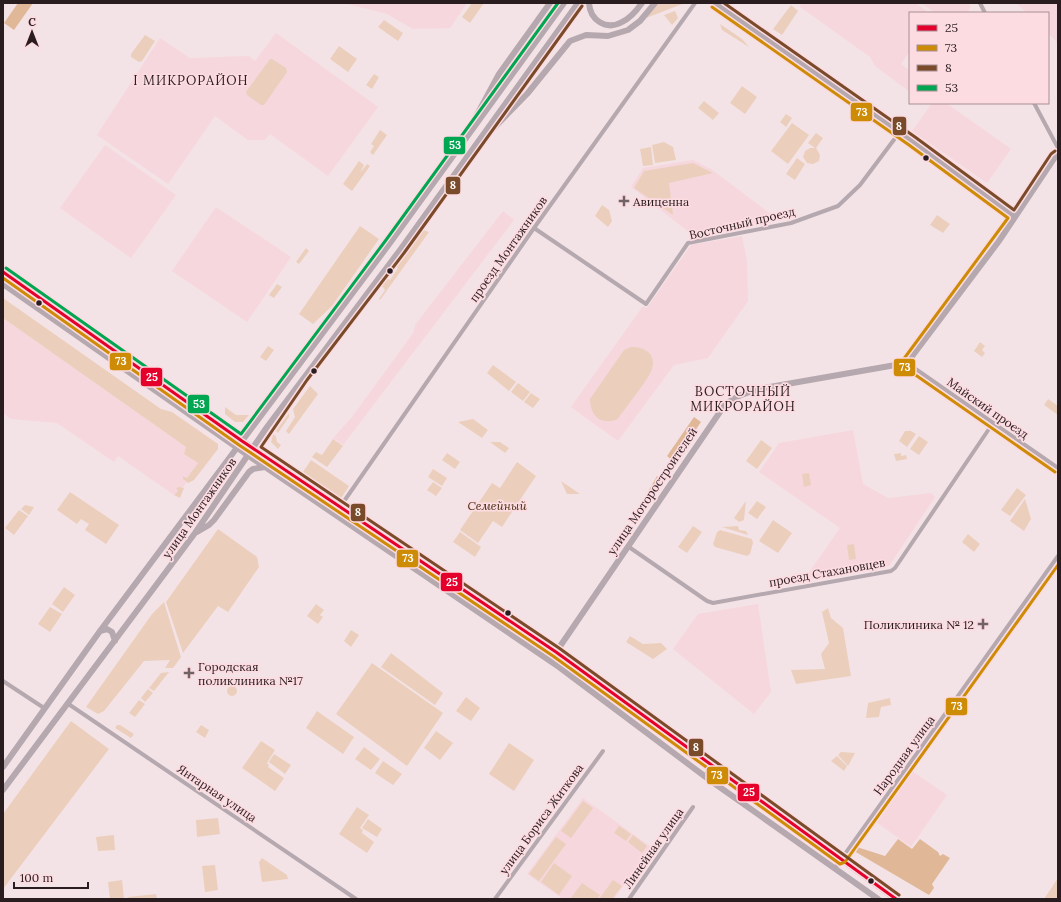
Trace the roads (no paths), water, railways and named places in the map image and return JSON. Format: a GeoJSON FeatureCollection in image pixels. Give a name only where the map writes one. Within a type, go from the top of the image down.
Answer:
{"type":"FeatureCollection","features":[{"type":"Feature","properties":{"kind":"main road"},"geometry":{"type":"LineString","coordinates":[[449,160],[483,105],[499,74],[550,3]]}},
{"type":"Feature","properties":{"kind":"main road","name":"улица Монтажников"},"geometry":{"type":"LineString","coordinates":[[3,767],[100,631],[390,243],[564,3]]}},
{"type":"Feature","properties":{"kind":"main road","name":"улица Монтажников"},"geometry":{"type":"LineString","coordinates":[[3,790],[195,532],[303,377],[477,144],[578,3]]}},
{"type":"Feature","properties":{"kind":"main road"},"geometry":{"type":"LineString","coordinates":[[589,3],[589,11],[594,19],[603,24],[614,25],[629,18],[642,3]]}},
{"type":"Feature","properties":{"kind":"main road"},"geometry":{"type":"LineString","coordinates":[[477,144],[520,102],[570,41],[586,35],[608,36],[628,30],[640,21],[655,3]]}},
{"type":"Feature","properties":{"kind":"main road"},"geometry":{"type":"LineString","coordinates":[[716,3],[1015,217]]}},
{"type":"Feature","properties":{"kind":"main road"},"geometry":{"type":"LineString","coordinates":[[725,3],[733,15]]}},
{"type":"Feature","properties":{"kind":"main road"},"geometry":{"type":"LineString","coordinates":[[907,363],[999,241],[1055,157],[1058,155]]}},
{"type":"Feature","properties":{"kind":"main road"},"geometry":{"type":"LineString","coordinates":[[3,272],[242,441],[556,652],[896,899]]}},
{"type":"Feature","properties":{"kind":"main road"},"geometry":{"type":"LineString","coordinates":[[3,284],[237,448],[550,661],[710,781],[878,899]]}},
{"type":"Feature","properties":{"kind":"main road","name":"улица Моторостроителей"},"geometry":{"type":"LineString","coordinates":[[550,661],[629,547],[711,424],[730,401],[744,393],[764,388],[907,363]]}},
{"type":"Feature","properties":{"kind":"main road"},"geometry":{"type":"LineString","coordinates":[[195,532],[209,525],[214,520],[249,472],[253,469],[265,467]]}},
{"type":"Feature","properties":{"kind":"main road"},"geometry":{"type":"LineString","coordinates":[[405,563],[412,562],[413,559],[411,555]]}},
{"type":"Feature","properties":{"kind":"main road"},"geometry":{"type":"LineString","coordinates":[[426,578],[425,570],[432,569]]}},
{"type":"Feature","properties":{"kind":"main road"},"geometry":{"type":"LineString","coordinates":[[100,631],[107,630],[112,632],[115,641]]}},
{"type":"Feature","properties":{"kind":"main road"},"geometry":{"type":"LineString","coordinates":[[691,766],[695,767],[700,762],[698,756]]}},
{"type":"Feature","properties":{"kind":"main road"},"geometry":{"type":"LineString","coordinates":[[710,781],[708,778],[710,770],[718,770]]}},
{"type":"Feature","properties":{"kind":"street","name":"проезд Монтажников"},"geometry":{"type":"LineString","coordinates":[[340,507],[534,228],[694,3]]}},
{"type":"Feature","properties":{"kind":"street"},"geometry":{"type":"LineString","coordinates":[[980,3],[985,12]]}},
{"type":"Feature","properties":{"kind":"street"},"geometry":{"type":"LineString","coordinates":[[1035,104],[1058,148]]}},
{"type":"Feature","properties":{"kind":"street","name":"Восточный проезд"},"geometry":{"type":"LineString","coordinates":[[534,228],[646,304],[688,243],[791,223],[838,206],[860,185],[899,133]]}},
{"type":"Feature","properties":{"kind":"street","name":"Майский проезд"},"geometry":{"type":"LineString","coordinates":[[907,363],[1058,468]]}},
{"type":"Feature","properties":{"kind":"street","name":"проезд Стахановцев"},"geometry":{"type":"LineString","coordinates":[[629,547],[707,601],[713,603],[891,571],[895,568],[993,423]]}},
{"type":"Feature","properties":{"kind":"street","name":"Народная улица"},"geometry":{"type":"LineString","coordinates":[[835,868],[1058,556]]}},
{"type":"Feature","properties":{"kind":"street"},"geometry":{"type":"LineString","coordinates":[[3,681],[44,708]]}},
{"type":"Feature","properties":{"kind":"street","name":"Янтарная улица"},"geometry":{"type":"LineString","coordinates":[[67,703],[356,899]]}},
{"type":"Feature","properties":{"kind":"street","name":"улица Бориса Житкова"},"geometry":{"type":"LineString","coordinates":[[495,899],[603,751]]}},
{"type":"Feature","properties":{"kind":"street","name":"Линейная улица"},"geometry":{"type":"LineString","coordinates":[[629,899],[693,808]]}},
{"type":"Feature","properties":{"kind":"place","name":"Авиценна"},"geometry":{"type":"Point","coordinates":[624,201]}},
{"type":"Feature","properties":{"kind":"place","name":"Поликлиника № 12"},"geometry":{"type":"Point","coordinates":[983,624]}},
{"type":"Feature","properties":{"kind":"place","name":"Городская поликлиника №17"},"geometry":{"type":"Point","coordinates":[189,673]}},
{"type":"Feature","properties":{"kind":"district","name":"I МИКРОРАЙОН"},"geometry":{"type":"Point","coordinates":[191,80]}},
{"type":"Feature","properties":{"kind":"district","name":"ВОСТОЧНЫЙ МИКРОРАЙОН"},"geometry":{"type":"Point","coordinates":[743,398]}},
{"type":"Feature","properties":{"kind":"park label","name":"Семейный"},"geometry":{"type":"Point","coordinates":[497,505]}}]}
